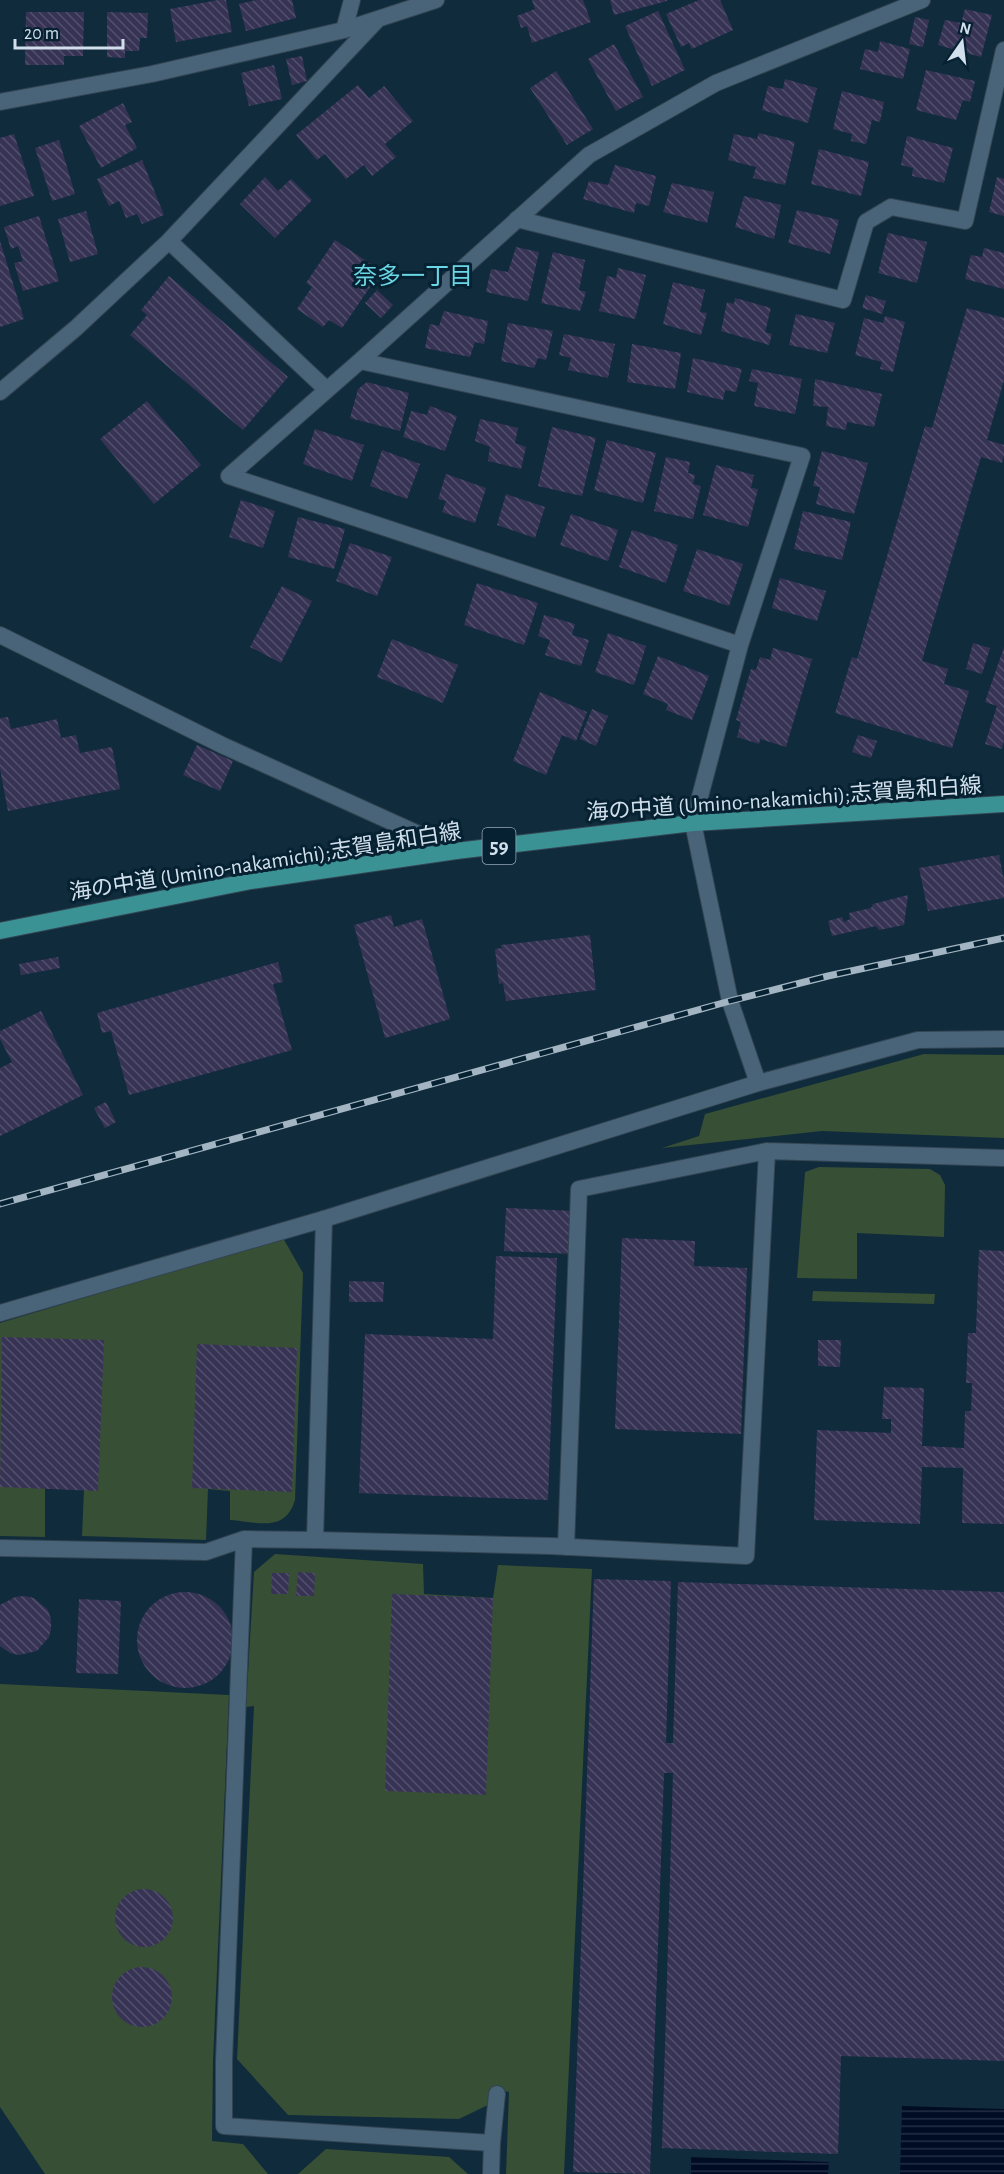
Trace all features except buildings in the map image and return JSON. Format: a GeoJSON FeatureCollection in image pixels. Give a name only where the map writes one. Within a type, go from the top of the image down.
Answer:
{"type":"FeatureCollection","features":[{"type":"Feature","properties":{"kind":"main road","name":"海の中道 (Umino-nakamichi);志賀島和白線"},"geometry":{"type":"LineString","coordinates":[[0,931],[251,881],[456,851],[693,822],[1004,804]]}},
{"type":"Feature","properties":{"kind":"street"},"geometry":{"type":"LineString","coordinates":[[344,30],[352,0]]}},
{"type":"Feature","properties":{"kind":"street"},"geometry":{"type":"LineString","coordinates":[[0,102],[152,74],[344,30],[436,0]]}},
{"type":"Feature","properties":{"kind":"street"},"geometry":{"type":"LineString","coordinates":[[740,645],[229,476],[590,155],[716,83],[922,0]]}},
{"type":"Feature","properties":{"kind":"street"},"geometry":{"type":"LineString","coordinates":[[0,392],[76,328],[170,241],[379,19]]}},
{"type":"Feature","properties":{"kind":"street"},"geometry":{"type":"LineString","coordinates":[[517,219],[843,300],[866,222],[891,207],[965,221],[1004,50]]}},
{"type":"Feature","properties":{"kind":"street"},"geometry":{"type":"LineString","coordinates":[[170,241],[327,390]]}},
{"type":"Feature","properties":{"kind":"street"},"geometry":{"type":"LineString","coordinates":[[360,361],[802,456],[740,645],[693,822],[730,1001],[758,1083]]}},
{"type":"Feature","properties":{"kind":"street"},"geometry":{"type":"LineString","coordinates":[[0,635],[224,746],[456,851]]}},
{"type":"Feature","properties":{"kind":"street"},"geometry":{"type":"LineString","coordinates":[[0,1313],[324,1219],[758,1083],[918,1040],[1004,1039]]}},
{"type":"Feature","properties":{"kind":"street"},"geometry":{"type":"LineString","coordinates":[[566,1547],[579,1189],[767,1151],[1004,1158]]}},
{"type":"Feature","properties":{"kind":"street"},"geometry":{"type":"LineString","coordinates":[[0,1548],[206,1552],[244,1539],[566,1547],[746,1556],[767,1151]]}},
{"type":"Feature","properties":{"kind":"street"},"geometry":{"type":"LineString","coordinates":[[315,1540],[324,1219]]}},
{"type":"Feature","properties":{"kind":"street"},"geometry":{"type":"LineString","coordinates":[[244,1539],[224,2061],[224,2126],[492,2143]]}},
{"type":"Feature","properties":{"kind":"street"},"geometry":{"type":"LineString","coordinates":[[491,2174],[497,2094]]}},
{"type":"Feature","properties":{"kind":"green space"},"geometry":{"type":"Polygon","coordinates":[[[924,1054],[1004,1055],[1004,1138],[822,1131],[662,1148],[699,1136],[705,1114],[924,1054]]]}},
{"type":"Feature","properties":{"kind":"green space"},"geometry":{"type":"Polygon","coordinates":[[[819,1167],[930,1169],[940,1175],[945,1185],[944,1237],[857,1233],[857,1279],[797,1278],[805,1172],[819,1167]]]}},
{"type":"Feature","properties":{"kind":"green space"},"geometry":{"type":"Polygon","coordinates":[[[283,1238],[303,1273],[295,1500],[285,1517],[269,1523],[230,1520],[230,1491],[208,1489],[206,1540],[82,1536],[84,1489],[45,1488],[45,1537],[0,1536],[0,1323],[283,1238]]]}},
{"type":"Feature","properties":{"kind":"green space"},"geometry":{"type":"Polygon","coordinates":[[[813,1291],[935,1294],[934,1304],[812,1301],[813,1291]]]}},
{"type":"Feature","properties":{"kind":"green space"},"geometry":{"type":"Polygon","coordinates":[[[275,1554],[423,1564],[424,1594],[493,1598],[498,1565],[592,1569],[564,2174],[506,2174],[509,2092],[491,2088],[490,2104],[459,2119],[288,2115],[237,2059],[254,1706],[246,1707],[254,1572],[275,1554]]]}},
{"type":"Feature","properties":{"kind":"green space"},"geometry":{"type":"Polygon","coordinates":[[[0,1684],[229,1695],[213,2062],[212,2141],[243,2144],[268,2174],[45,2174],[0,2107],[0,1684]]]}},
{"type":"Feature","properties":{"kind":"green space"},"geometry":{"type":"Polygon","coordinates":[[[326,2149],[449,2157],[468,2174],[298,2174],[326,2149]]]}},
{"type":"Feature","properties":{"kind":"water"},"geometry":{"type":"Polygon","coordinates":[[[902,2106],[1004,2109],[1004,2174],[900,2174],[902,2106]]]}},
{"type":"Feature","properties":{"kind":"water"},"geometry":{"type":"Polygon","coordinates":[[[691,2157],[829,2162],[828,2174],[691,2174],[691,2157]]]}},
{"type":"Feature","properties":{"kind":"railway"},"geometry":{"type":"LineString","coordinates":[[0,1204],[730,1001],[828,976],[1004,938]]}},
{"type":"Feature","properties":{"kind":"district","name":"奈多一丁目"},"geometry":{"type":"Point","coordinates":[413,276]}}]}
